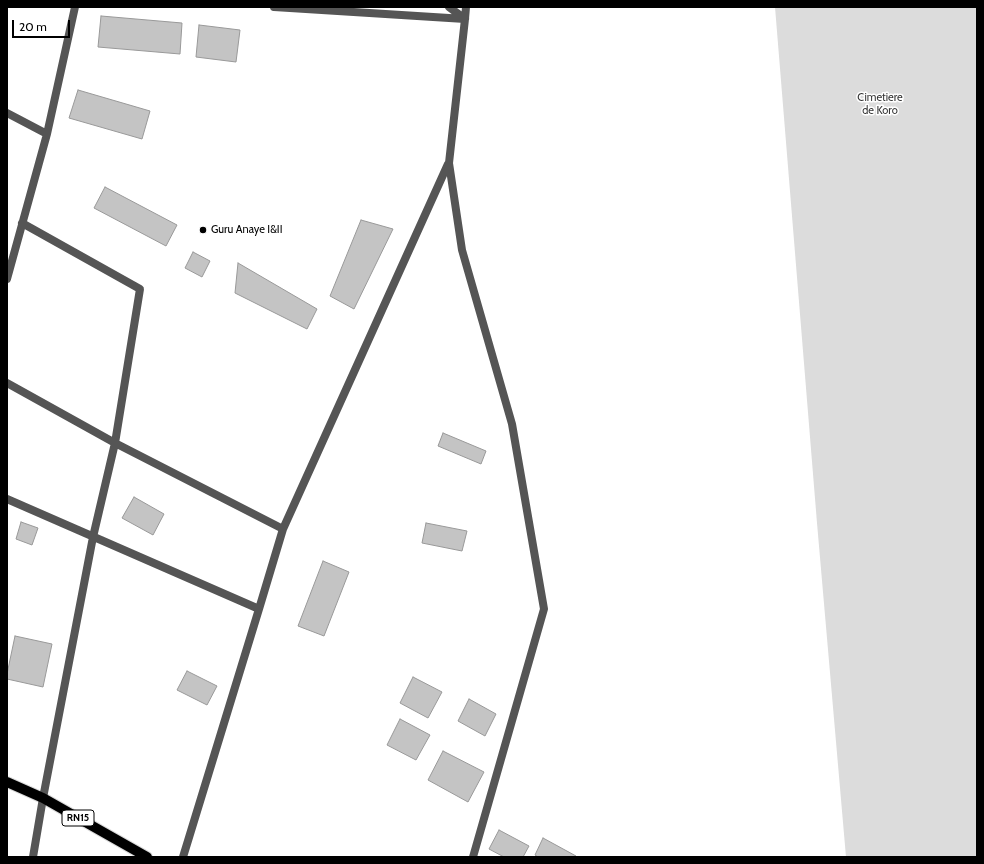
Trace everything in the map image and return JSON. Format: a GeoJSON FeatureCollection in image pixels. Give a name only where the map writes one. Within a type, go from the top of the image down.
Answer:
{"type":"FeatureCollection","features":[{"type":"Feature","properties":{"kind":"main road","name":"RN15"},"geometry":{"type":"LineString","coordinates":[[7,782],[43,798],[147,857]]}},
{"type":"Feature","properties":{"kind":"street"},"geometry":{"type":"LineString","coordinates":[[7,279],[47,134],[75,7]]}},
{"type":"Feature","properties":{"kind":"street"},"geometry":{"type":"LineString","coordinates":[[274,7],[464,19]]}},
{"type":"Feature","properties":{"kind":"street"},"geometry":{"type":"LineString","coordinates":[[449,7],[464,19]]}},
{"type":"Feature","properties":{"kind":"street"},"geometry":{"type":"LineString","coordinates":[[466,7],[449,163],[462,250],[512,424],[544,609],[473,857]]}},
{"type":"Feature","properties":{"kind":"street"},"geometry":{"type":"LineString","coordinates":[[7,113],[47,134]]}},
{"type":"Feature","properties":{"kind":"street"},"geometry":{"type":"LineString","coordinates":[[184,857],[283,529],[449,163]]}},
{"type":"Feature","properties":{"kind":"street"},"geometry":{"type":"LineString","coordinates":[[22,223],[140,289],[115,444],[93,536],[33,857]]}},
{"type":"Feature","properties":{"kind":"street"},"geometry":{"type":"LineString","coordinates":[[7,384],[115,444],[283,529]]}},
{"type":"Feature","properties":{"kind":"street"},"geometry":{"type":"LineString","coordinates":[[7,499],[259,609]]}},
{"type":"Feature","properties":{"kind":"green space","name":"Cimetiere de Koro"},"geometry":{"type":"Polygon","coordinates":[[[775,7],[977,7],[977,857],[846,857],[775,7]]]}},
{"type":"Feature","properties":{"kind":"building"},"geometry":{"type":"Polygon","coordinates":[[[101,16],[182,23],[180,54],[98,47],[101,16]]]}},
{"type":"Feature","properties":{"kind":"building"},"geometry":{"type":"Polygon","coordinates":[[[199,25],[240,30],[236,62],[196,57],[199,25]]]}},
{"type":"Feature","properties":{"kind":"building"},"geometry":{"type":"Polygon","coordinates":[[[78,90],[150,111],[142,139],[69,118],[78,90]]]}},
{"type":"Feature","properties":{"kind":"building"},"geometry":{"type":"Polygon","coordinates":[[[105,187],[177,225],[166,246],[94,208],[105,187]]]}},
{"type":"Feature","properties":{"kind":"building"},"geometry":{"type":"Polygon","coordinates":[[[361,220],[393,229],[354,309],[330,296],[361,220]]]}},
{"type":"Feature","properties":{"kind":"building"},"geometry":{"type":"Polygon","coordinates":[[[193,252],[210,261],[202,277],[185,268],[193,252]]]}},
{"type":"Feature","properties":{"kind":"building"},"geometry":{"type":"Polygon","coordinates":[[[238,263],[317,309],[307,329],[235,293],[238,263]]]}},
{"type":"Feature","properties":{"kind":"building"},"geometry":{"type":"Polygon","coordinates":[[[443,433],[486,451],[481,464],[438,446],[443,433]]]}},
{"type":"Feature","properties":{"kind":"building"},"geometry":{"type":"Polygon","coordinates":[[[134,497],[164,514],[153,535],[122,518],[134,497]]]}},
{"type":"Feature","properties":{"kind":"building"},"geometry":{"type":"Polygon","coordinates":[[[21,522],[38,528],[32,545],[16,539],[21,522]]]}},
{"type":"Feature","properties":{"kind":"building"},"geometry":{"type":"Polygon","coordinates":[[[426,523],[467,531],[462,551],[422,543],[426,523]]]}},
{"type":"Feature","properties":{"kind":"building"},"geometry":{"type":"Polygon","coordinates":[[[323,561],[349,572],[324,636],[298,626],[323,561]]]}},
{"type":"Feature","properties":{"kind":"building"},"geometry":{"type":"Polygon","coordinates":[[[15,636],[52,644],[43,687],[7,679],[15,636]]]}},
{"type":"Feature","properties":{"kind":"building"},"geometry":{"type":"Polygon","coordinates":[[[187,671],[217,686],[207,705],[177,690],[187,671]]]}},
{"type":"Feature","properties":{"kind":"building"},"geometry":{"type":"Polygon","coordinates":[[[413,677],[442,692],[428,718],[400,703],[413,677]]]}},
{"type":"Feature","properties":{"kind":"building"},"geometry":{"type":"Polygon","coordinates":[[[469,699],[496,714],[485,736],[458,721],[469,699]]]}},
{"type":"Feature","properties":{"kind":"building"},"geometry":{"type":"Polygon","coordinates":[[[400,719],[430,735],[416,760],[387,745],[400,719]]]}},
{"type":"Feature","properties":{"kind":"building"},"geometry":{"type":"Polygon","coordinates":[[[443,751],[484,772],[468,802],[428,780],[443,751]]]}},
{"type":"Feature","properties":{"kind":"building"},"geometry":{"type":"Polygon","coordinates":[[[499,830],[529,846],[523,857],[504,857],[489,849],[499,830]]]}},
{"type":"Feature","properties":{"kind":"building"},"geometry":{"type":"Polygon","coordinates":[[[543,838],[576,856],[538,857],[535,855],[543,838]]]}},
{"type":"Feature","properties":{"kind":"place","name":"Guru Anaye I&II"},"geometry":{"type":"Point","coordinates":[203,230]}}]}
